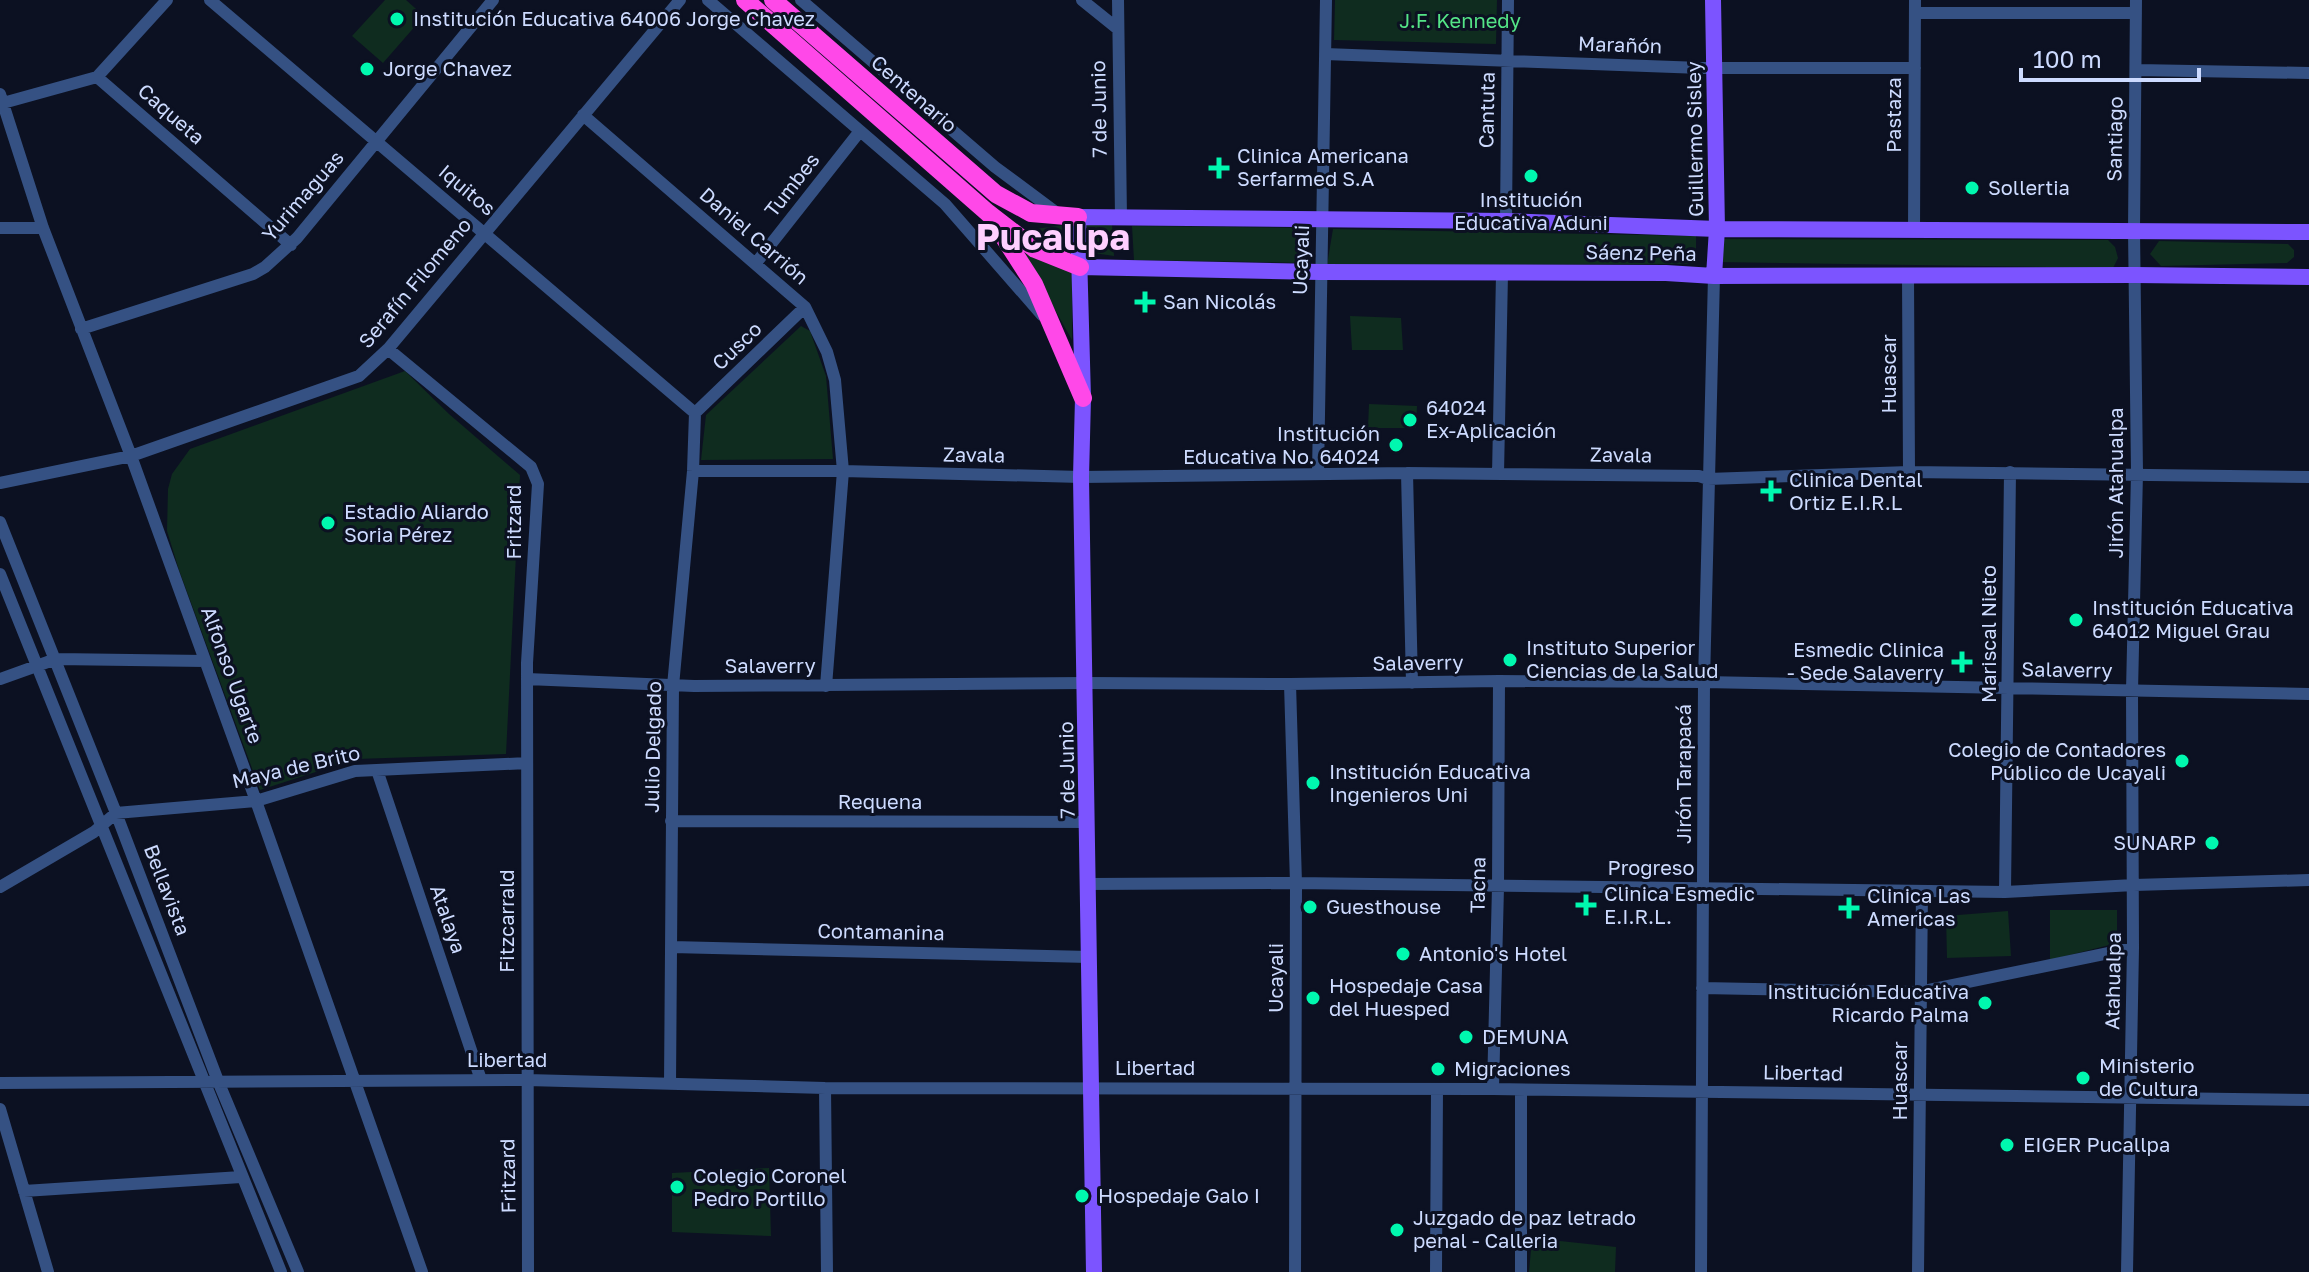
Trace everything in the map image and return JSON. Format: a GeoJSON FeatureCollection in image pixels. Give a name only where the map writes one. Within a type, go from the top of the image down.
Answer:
{"type":"FeatureCollection","features":[{"type":"Feature","properties":{"kind":"highway","name":"Centenario"},"geometry":{"type":"LineString","coordinates":[[745,0],[988,213]]}},
{"type":"Feature","properties":{"kind":"highway","name":"Centenario"},"geometry":{"type":"LineString","coordinates":[[773,0],[996,194],[1031,213]]}},
{"type":"Feature","properties":{"kind":"highway","name":"Sáenz Peña"},"geometry":{"type":"LineString","coordinates":[[988,213],[1035,249],[1080,267]]}},
{"type":"Feature","properties":{"kind":"highway"},"geometry":{"type":"LineString","coordinates":[[988,213],[1034,284],[1083,398]]}},
{"type":"Feature","properties":{"kind":"highway","name":"Sáenz Peña"},"geometry":{"type":"LineString","coordinates":[[1031,213],[1069,216]]}},
{"type":"Feature","properties":{"kind":"main road","name":"Guillermo Sisley"},"geometry":{"type":"LineString","coordinates":[[1713,0],[1717,229],[1714,276]]}},
{"type":"Feature","properties":{"kind":"main road","name":"Sáenz Peña"},"geometry":{"type":"LineString","coordinates":[[1069,216],[1506,221],[1717,229],[2309,232]]}},
{"type":"Feature","properties":{"kind":"main road","name":"7 de Junio"},"geometry":{"type":"LineString","coordinates":[[1069,216],[1080,267],[1094,1272]]}},
{"type":"Feature","properties":{"kind":"main road","name":"Sáenz Peña"},"geometry":{"type":"LineString","coordinates":[[1080,267],[1714,276],[2309,277]]}},
{"type":"Feature","properties":{"kind":"street"},"geometry":{"type":"LineString","coordinates":[[2,99],[97,77],[167,0]]}},
{"type":"Feature","properties":{"kind":"street","name":"Iquitos"},"geometry":{"type":"LineString","coordinates":[[210,0],[695,413]]}},
{"type":"Feature","properties":{"kind":"street","name":"Serafín Filomeno"},"geometry":{"type":"LineString","coordinates":[[0,483],[131,456],[359,376],[388,349],[680,0]]}},
{"type":"Feature","properties":{"kind":"street"},"geometry":{"type":"LineString","coordinates":[[708,0],[945,204],[1054,328]]}},
{"type":"Feature","properties":{"kind":"street"},"geometry":{"type":"LineString","coordinates":[[801,0],[995,167],[1069,216]]}},
{"type":"Feature","properties":{"kind":"street"},"geometry":{"type":"LineString","coordinates":[[1082,0],[1118,29]]}},
{"type":"Feature","properties":{"kind":"street","name":"7 de Junio"},"geometry":{"type":"LineString","coordinates":[[1118,0],[1121,217]]}},
{"type":"Feature","properties":{"kind":"street","name":"Ucayali"},"geometry":{"type":"LineString","coordinates":[[1318,474],[1326,0]]}},
{"type":"Feature","properties":{"kind":"street","name":"Cantuta"},"geometry":{"type":"LineString","coordinates":[[1506,221],[1508,0]]}},
{"type":"Feature","properties":{"kind":"street","name":"Yurimaguas"},"geometry":{"type":"LineString","coordinates":[[81,329],[253,274],[291,245],[378,141],[486,3]]}},
{"type":"Feature","properties":{"kind":"street"},"geometry":{"type":"LineString","coordinates":[[1915,6],[2136,6]]}},
{"type":"Feature","properties":{"kind":"street","name":"Pastaza"},"geometry":{"type":"LineString","coordinates":[[1914,230],[1915,6]]}},
{"type":"Feature","properties":{"kind":"street","name":"Santiago"},"geometry":{"type":"LineString","coordinates":[[2135,275],[2136,6]]}},
{"type":"Feature","properties":{"kind":"street","name":"Marañón"},"geometry":{"type":"LineString","coordinates":[[1325,54],[1713,68],[1915,68]]}},
{"type":"Feature","properties":{"kind":"street"},"geometry":{"type":"LineString","coordinates":[[2137,70],[2309,73]]}},
{"type":"Feature","properties":{"kind":"street","name":"Caqueta"},"geometry":{"type":"LineString","coordinates":[[97,77],[291,245]]}},
{"type":"Feature","properties":{"kind":"street","name":"Alfonso Ugarte"},"geometry":{"type":"LineString","coordinates":[[2,99],[43,228],[131,456],[356,1079],[422,1272]]}},
{"type":"Feature","properties":{"kind":"street","name":"Daniel Carrión"},"geometry":{"type":"LineString","coordinates":[[583,115],[805,307],[827,352],[835,380],[843,471],[826,686]]}},
{"type":"Feature","properties":{"kind":"street","name":"Tumbes"},"geometry":{"type":"LineString","coordinates":[[756,263],[860,131]]}},
{"type":"Feature","properties":{"kind":"street"},"geometry":{"type":"LineString","coordinates":[[0,228],[43,228]]}},
{"type":"Feature","properties":{"kind":"street"},"geometry":{"type":"LineString","coordinates":[[1498,474],[1502,274]]}},
{"type":"Feature","properties":{"kind":"street","name":"Jirón Atahualpa"},"geometry":{"type":"LineString","coordinates":[[2132,691],[2137,473],[2135,275]]}},
{"type":"Feature","properties":{"kind":"street","name":"Jirón Tarapacá"},"geometry":{"type":"LineString","coordinates":[[1701,1272],[1704,682],[1714,276]]}},
{"type":"Feature","properties":{"kind":"street","name":"Huascar"},"geometry":{"type":"LineString","coordinates":[[1908,276],[1909,472]]}},
{"type":"Feature","properties":{"kind":"street","name":"Cusco"},"geometry":{"type":"LineString","coordinates":[[695,413],[805,307]]}},
{"type":"Feature","properties":{"kind":"street","name":"Fritzard"},"geometry":{"type":"LineString","coordinates":[[388,349],[531,467],[538,484],[527,679],[527,763]]}},
{"type":"Feature","properties":{"kind":"street","name":"Julio Delgado"},"geometry":{"type":"LineString","coordinates":[[670,1084],[673,686],[693,471],[695,413]]}},
{"type":"Feature","properties":{"kind":"street","name":"Zavala"},"geometry":{"type":"LineString","coordinates":[[693,471],[1081,477],[1407,473],[1699,476],[1708,479],[2010,472],[2309,477]]}},
{"type":"Feature","properties":{"kind":"street","name":"Mariscal Nieto"},"geometry":{"type":"LineString","coordinates":[[2005,892],[2010,472]]}},
{"type":"Feature","properties":{"kind":"street"},"geometry":{"type":"LineString","coordinates":[[1407,473],[1412,683]]}},
{"type":"Feature","properties":{"kind":"street","name":"Bellavista"},"geometry":{"type":"LineString","coordinates":[[0,522],[218,1081],[298,1272]]}},
{"type":"Feature","properties":{"kind":"street","name":"Bellavista"},"geometry":{"type":"LineString","coordinates":[[0,574],[281,1272]]}},
{"type":"Feature","properties":{"kind":"street"},"geometry":{"type":"LineString","coordinates":[[0,679],[56,659],[205,661]]}},
{"type":"Feature","properties":{"kind":"street","name":"Salaverry"},"geometry":{"type":"LineString","coordinates":[[527,679],[673,686],[1704,682],[2309,694]]}},
{"type":"Feature","properties":{"kind":"street","name":"Tacna"},"geometry":{"type":"LineString","coordinates":[[1493,1089],[1499,681]]}},
{"type":"Feature","properties":{"kind":"street","name":"Ucayali"},"geometry":{"type":"LineString","coordinates":[[1290,684],[1296,883],[1295,1272]]}},
{"type":"Feature","properties":{"kind":"street","name":"Atahualpa"},"geometry":{"type":"LineString","coordinates":[[2127,1272],[2134,885],[2132,691]]}},
{"type":"Feature","properties":{"kind":"street","name":"Maya de Brito"},"geometry":{"type":"LineString","coordinates":[[116,813],[256,801],[355,771],[527,763]]}},
{"type":"Feature","properties":{"kind":"street","name":"Fitzcarrald"},"geometry":{"type":"LineString","coordinates":[[527,763],[527,1080]]}},
{"type":"Feature","properties":{"kind":"street","name":"Atalaya"},"geometry":{"type":"LineString","coordinates":[[377,770],[481,1080]]}},
{"type":"Feature","properties":{"kind":"street"},"geometry":{"type":"LineString","coordinates":[[0,887],[94,832],[116,813]]}},
{"type":"Feature","properties":{"kind":"street","name":"Requena"},"geometry":{"type":"LineString","coordinates":[[671,821],[1088,822]]}},
{"type":"Feature","properties":{"kind":"street","name":"Progreso"},"geometry":{"type":"LineString","coordinates":[[1088,884],[1296,883],[2005,892],[2309,880]]}},
{"type":"Feature","properties":{"kind":"street","name":"Huascar"},"geometry":{"type":"LineString","coordinates":[[1918,1272],[1922,891]]}},
{"type":"Feature","properties":{"kind":"street","name":"Contamanina"},"geometry":{"type":"LineString","coordinates":[[672,947],[1089,957]]}},
{"type":"Feature","properties":{"kind":"street"},"geometry":{"type":"LineString","coordinates":[[1702,988],[1919,992],[2133,948]]}},
{"type":"Feature","properties":{"kind":"street","name":"Fritzard"},"geometry":{"type":"LineString","coordinates":[[527,1080],[528,1272]]}},
{"type":"Feature","properties":{"kind":"street","name":"Libertad"},"geometry":{"type":"LineString","coordinates":[[0,1083],[527,1080],[825,1088],[1493,1089],[2309,1100]]}},
{"type":"Feature","properties":{"kind":"street"},"geometry":{"type":"LineString","coordinates":[[825,1088],[827,1272]]}},
{"type":"Feature","properties":{"kind":"street"},"geometry":{"type":"LineString","coordinates":[[1436,1272],[1437,1089]]}},
{"type":"Feature","properties":{"kind":"street"},"geometry":{"type":"LineString","coordinates":[[1521,1090],[1521,1272]]}},
{"type":"Feature","properties":{"kind":"street"},"geometry":{"type":"LineString","coordinates":[[0,1109],[48,1272]]}},
{"type":"Feature","properties":{"kind":"street"},"geometry":{"type":"LineString","coordinates":[[24,1191],[241,1177]]}},
{"type":"Feature","properties":{"kind":"green space"},"geometry":{"type":"Polygon","coordinates":[[[385,0],[406,0],[424,16],[383,63],[352,36],[385,0]]]}},
{"type":"Feature","properties":{"kind":"green space","name":"J.F. Kennedy"},"geometry":{"type":"Polygon","coordinates":[[[1335,0],[1497,0],[1496,44],[1334,40],[1335,0]]]}},
{"type":"Feature","properties":{"kind":"green space"},"geometry":{"type":"Polygon","coordinates":[[[1071,224],[1073,259],[1021,231],[1071,224]]]}},
{"type":"Feature","properties":{"kind":"green space"},"geometry":{"type":"Polygon","coordinates":[[[1086,224],[1112,224],[1114,256],[1087,252],[1086,224]]]}},
{"type":"Feature","properties":{"kind":"green space"},"geometry":{"type":"Polygon","coordinates":[[[1132,226],[1309,228],[1309,263],[1134,260],[1132,226]]]}},
{"type":"Feature","properties":{"kind":"green space"},"geometry":{"type":"Polygon","coordinates":[[[1333,229],[1696,236],[1696,264],[1327,265],[1333,229]]]}},
{"type":"Feature","properties":{"kind":"green space"},"geometry":{"type":"Polygon","coordinates":[[[1717,239],[2108,240],[2115,247],[2118,258],[2113,268],[1717,262],[1717,239]]]}},
{"type":"Feature","properties":{"kind":"green space"},"geometry":{"type":"Polygon","coordinates":[[[2159,241],[2288,244],[2294,250],[2294,257],[2287,263],[2161,266],[2150,254],[2159,241]]]}},
{"type":"Feature","properties":{"kind":"green space"},"geometry":{"type":"Polygon","coordinates":[[[1023,253],[1072,270],[1072,340],[1023,253]]]}},
{"type":"Feature","properties":{"kind":"green space"},"geometry":{"type":"Polygon","coordinates":[[[1350,316],[1401,318],[1403,350],[1352,350],[1350,316]]]}},
{"type":"Feature","properties":{"kind":"green space"},"geometry":{"type":"Polygon","coordinates":[[[801,326],[810,331],[826,376],[833,459],[701,460],[706,415],[801,326]]]}},
{"type":"Feature","properties":{"kind":"green space","name":"Estadio Aliardo Soria Pérez"},"geometry":{"type":"Polygon","coordinates":[[[405,371],[520,475],[506,754],[356,759],[260,790],[167,531],[168,489],[172,474],[190,449],[405,371]]]}},
{"type":"Feature","properties":{"kind":"green space"},"geometry":{"type":"Polygon","coordinates":[[[1369,404],[1417,406],[1416,428],[1368,428],[1369,404]]]}},
{"type":"Feature","properties":{"kind":"green space"},"geometry":{"type":"Polygon","coordinates":[[[2050,910],[2117,910],[2117,943],[2050,960],[2050,910]]]}},
{"type":"Feature","properties":{"kind":"green space"},"geometry":{"type":"Polygon","coordinates":[[[2008,911],[2011,956],[1947,958],[1946,916],[2008,911]]]}},
{"type":"Feature","properties":{"kind":"green space"},"geometry":{"type":"Polygon","coordinates":[[[769,1168],[771,1236],[672,1232],[672,1173],[769,1168]]]}},
{"type":"Feature","properties":{"kind":"green space"},"geometry":{"type":"Polygon","coordinates":[[[1532,1238],[1616,1247],[1615,1272],[1529,1272],[1532,1238]]]}},
{"type":"Feature","properties":{"kind":"place","name":"Institución Educativa 64006 Jorge Chavez"},"geometry":{"type":"Point","coordinates":[397,19]}},
{"type":"Feature","properties":{"kind":"place","name":"Jorge Chavez"},"geometry":{"type":"Point","coordinates":[367,69]}},
{"type":"Feature","properties":{"kind":"place","name":"Clinica Americana Serfarmed S.A"},"geometry":{"type":"Point","coordinates":[1219,168]}},
{"type":"Feature","properties":{"kind":"place","name":"Institución Educativa Aduni"},"geometry":{"type":"Point","coordinates":[1531,176]}},
{"type":"Feature","properties":{"kind":"place","name":"Sollertia"},"geometry":{"type":"Point","coordinates":[1972,188]}},
{"type":"Feature","properties":{"kind":"place","name":"San Nicolás"},"geometry":{"type":"Point","coordinates":[1145,302]}},
{"type":"Feature","properties":{"kind":"place","name":"64024 Ex-Aplicación"},"geometry":{"type":"Point","coordinates":[1410,420]}},
{"type":"Feature","properties":{"kind":"place","name":"Institución Educativa No. 64024"},"geometry":{"type":"Point","coordinates":[1396,445]}},
{"type":"Feature","properties":{"kind":"place","name":"Clinica Dental Ortiz E.I.R.L"},"geometry":{"type":"Point","coordinates":[1771,491]}},
{"type":"Feature","properties":{"kind":"place","name":"Estadio Aliardo Soria Pérez"},"geometry":{"type":"Point","coordinates":[328,523]}},
{"type":"Feature","properties":{"kind":"place","name":"Institución Educativa 64012 Miguel Grau"},"geometry":{"type":"Point","coordinates":[2076,620]}},
{"type":"Feature","properties":{"kind":"place","name":"Instituto Superior Ciencias de la Salud"},"geometry":{"type":"Point","coordinates":[1510,660]}},
{"type":"Feature","properties":{"kind":"place","name":"Esmedic Clinica - Sede Salaverry"},"geometry":{"type":"Point","coordinates":[1962,662]}},
{"type":"Feature","properties":{"kind":"place","name":"Colegio de Contadores Público de Ucayali"},"geometry":{"type":"Point","coordinates":[2182,761]}},
{"type":"Feature","properties":{"kind":"place","name":"Institución Educativa Ingenieros Uni"},"geometry":{"type":"Point","coordinates":[1313,783]}},
{"type":"Feature","properties":{"kind":"place","name":"SUNARP"},"geometry":{"type":"Point","coordinates":[2212,843]}},
{"type":"Feature","properties":{"kind":"place","name":"Clinica Esmedic E.I.R.L."},"geometry":{"type":"Point","coordinates":[1586,905]}},
{"type":"Feature","properties":{"kind":"place","name":"Guesthouse"},"geometry":{"type":"Point","coordinates":[1310,907]}},
{"type":"Feature","properties":{"kind":"place","name":"Clinica Las Americas"},"geometry":{"type":"Point","coordinates":[1849,908]}},
{"type":"Feature","properties":{"kind":"place","name":"Antonio's Hotel"},"geometry":{"type":"Point","coordinates":[1403,954]}},
{"type":"Feature","properties":{"kind":"place","name":"Hospedaje Casa del Huesped"},"geometry":{"type":"Point","coordinates":[1313,998]}},
{"type":"Feature","properties":{"kind":"place","name":"Institución Educativa Ricardo Palma"},"geometry":{"type":"Point","coordinates":[1985,1003]}},
{"type":"Feature","properties":{"kind":"place","name":"DEMUNA"},"geometry":{"type":"Point","coordinates":[1466,1037]}},
{"type":"Feature","properties":{"kind":"place","name":"Migraciones"},"geometry":{"type":"Point","coordinates":[1438,1069]}},
{"type":"Feature","properties":{"kind":"place","name":"Ministerio de Cultura"},"geometry":{"type":"Point","coordinates":[2083,1078]}},
{"type":"Feature","properties":{"kind":"place","name":"EIGER Pucallpa"},"geometry":{"type":"Point","coordinates":[2007,1145]}},
{"type":"Feature","properties":{"kind":"place","name":"Colegio Coronel Pedro Portillo"},"geometry":{"type":"Point","coordinates":[677,1187]}},
{"type":"Feature","properties":{"kind":"place","name":"Hospedaje Galo I"},"geometry":{"type":"Point","coordinates":[1082,1196]}},
{"type":"Feature","properties":{"kind":"place","name":"Juzgado de paz letrado penal - Calleria"},"geometry":{"type":"Point","coordinates":[1397,1230]}},
{"type":"Feature","properties":{"kind":"district","name":"Pucallpa"},"geometry":{"type":"Point","coordinates":[1053,237]}}]}
